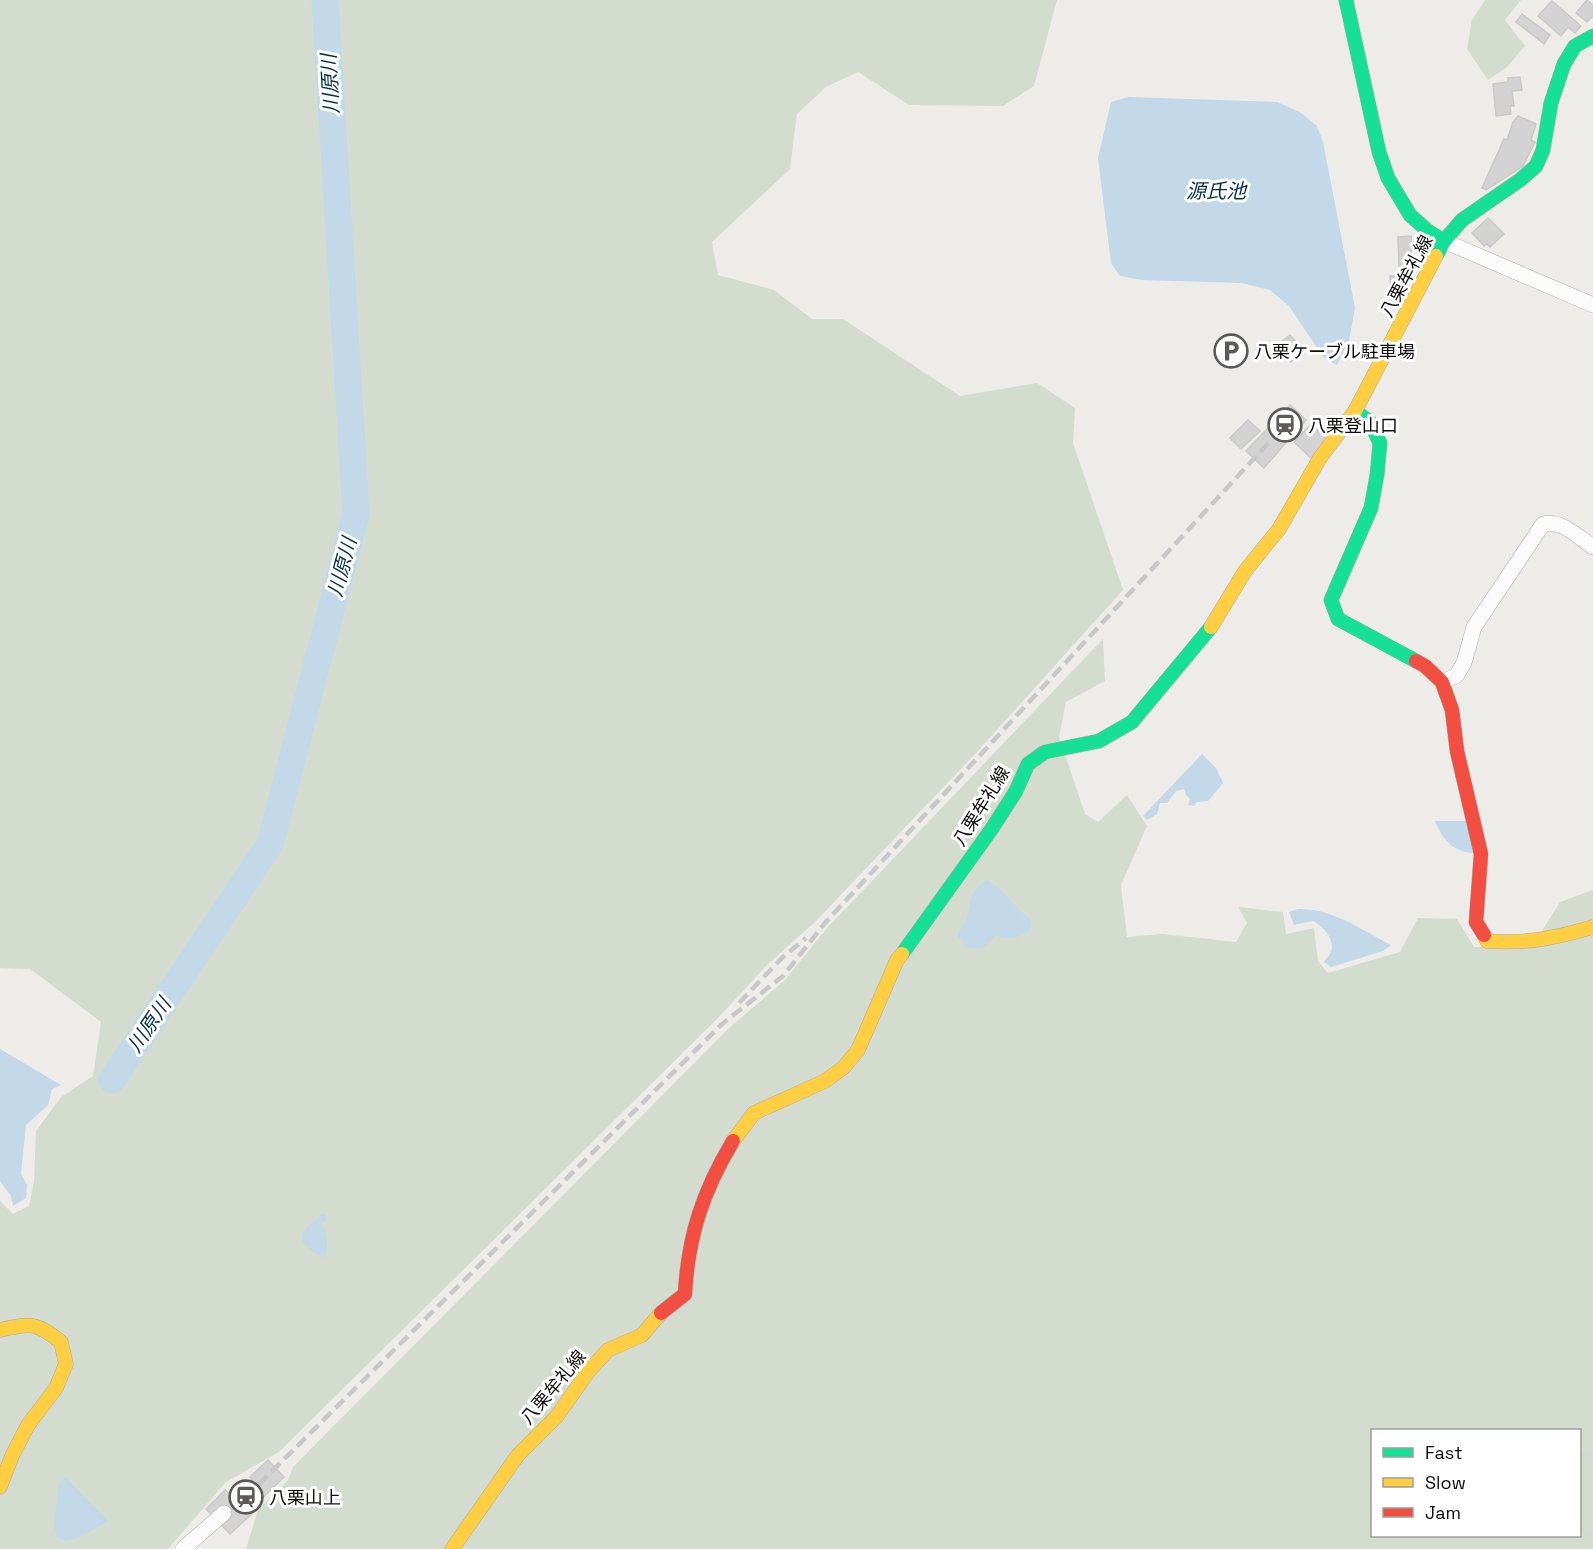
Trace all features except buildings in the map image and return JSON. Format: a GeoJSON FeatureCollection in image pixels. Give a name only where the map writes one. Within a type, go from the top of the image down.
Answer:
{"type":"FeatureCollection","features":[{"type":"Feature","properties":{"kind":"main road"},"geometry":{"type":"LineString","coordinates":[[1346,0],[1379,152],[1388,178],[1410,215],[1444,241]]}},
{"type":"Feature","properties":{"kind":"main road","name":"八栗牟礼線"},"geometry":{"type":"LineString","coordinates":[[453,1549],[459,1537],[518,1455],[556,1416],[588,1372],[608,1350],[642,1335],[661,1312],[685,1294],[694,1223],[738,1131],[754,1113],[807,1091],[831,1078],[849,1063],[858,1050],[897,960],[991,830],[1016,791],[1028,764],[1045,752],[1099,741],[1132,722],[1213,624],[1245,571],[1279,529],[1320,458],[1355,411],[1444,241],[1462,220],[1520,180],[1536,166],[1543,150],[1551,103],[1564,64],[1575,46],[1593,36]]}},
{"type":"Feature","properties":{"kind":"main road"},"geometry":{"type":"LineString","coordinates":[[1355,411],[1370,422],[1380,443],[1377,475],[1371,508],[1330,600],[1338,619],[1425,666],[1442,682],[1452,710],[1457,751],[1481,854],[1476,922],[1486,941],[1515,943],[1555,938],[1593,927]]}},
{"type":"Feature","properties":{"kind":"main road"},"geometry":{"type":"LineString","coordinates":[[0,1330],[22,1325],[41,1327],[61,1342],[66,1364],[57,1388],[28,1425],[12,1456],[0,1488]]}},
{"type":"Feature","properties":{"kind":"street"},"geometry":{"type":"LineString","coordinates":[[1444,241],[1593,305]]}},
{"type":"Feature","properties":{"kind":"street"},"geometry":{"type":"LineString","coordinates":[[1442,682],[1456,676],[1464,663],[1474,627],[1543,524],[1552,522],[1560,525],[1593,547]]}},
{"type":"Feature","properties":{"kind":"street"},"geometry":{"type":"LineString","coordinates":[[183,1549],[224,1513]]}},
{"type":"Feature","properties":{"kind":"path"},"geometry":{"type":"LineString","coordinates":[[1581,1527],[1593,1540]]}},
{"type":"Feature","properties":{"kind":"shaded area"},"geometry":{"type":"Polygon","coordinates":[[[0,0],[1057,0],[1034,86],[1003,106],[909,105],[858,72],[826,87],[797,114],[790,169],[712,242],[718,275],[774,290],[812,319],[843,319],[960,396],[1037,383],[1075,408],[1073,443],[1123,590],[976,753],[815,922],[767,965],[717,1019],[279,1452],[226,1482],[168,1549],[0,1549],[0,1201],[13,1214],[29,1206],[34,1181],[36,1131],[61,1097],[93,1076],[101,1022],[30,969],[0,968],[0,0]]]}},
{"type":"Feature","properties":{"kind":"shaded area"},"geometry":{"type":"Polygon","coordinates":[[[1485,0],[1521,0],[1505,20],[1525,46],[1507,67],[1488,80],[1467,49],[1472,20],[1485,0]]]}},
{"type":"Feature","properties":{"kind":"shaded area"},"geometry":{"type":"Polygon","coordinates":[[[1103,639],[1105,681],[1066,702],[1059,737],[1085,814],[1098,822],[1127,795],[1147,826],[1121,885],[1127,937],[1162,934],[1236,942],[1247,923],[1238,907],[1283,912],[1286,934],[1314,928],[1318,961],[1328,973],[1400,952],[1418,918],[1457,919],[1474,947],[1532,947],[1560,902],[1593,890],[1593,1549],[246,1549],[258,1510],[288,1480],[293,1467],[728,1029],[784,981],[828,927],[1103,639]]]}},
{"type":"Feature","properties":{"kind":"water","name":"源氏池"},"geometry":{"type":"Polygon","coordinates":[[[1128,97],[1277,102],[1300,112],[1317,126],[1323,142],[1355,308],[1349,341],[1337,365],[1324,358],[1289,306],[1270,290],[1242,283],[1142,280],[1120,276],[1111,263],[1098,158],[1111,102],[1128,97]]]}},
{"type":"Feature","properties":{"kind":"water"},"geometry":{"type":"Polygon","coordinates":[[[1202,754],[1216,768],[1223,783],[1208,801],[1197,802],[1194,806],[1188,805],[1190,799],[1184,789],[1176,791],[1167,803],[1160,803],[1157,814],[1147,820],[1143,816],[1202,754]]]}},
{"type":"Feature","properties":{"kind":"water"},"geometry":{"type":"Polygon","coordinates":[[[1435,821],[1466,821],[1473,853],[1460,850],[1449,843],[1435,821]]]}},
{"type":"Feature","properties":{"kind":"water"},"geometry":{"type":"Polygon","coordinates":[[[987,880],[1031,920],[1030,930],[1014,937],[995,935],[986,945],[979,948],[965,947],[963,940],[958,937],[958,931],[966,919],[974,892],[987,880]]]}},
{"type":"Feature","properties":{"kind":"water"},"geometry":{"type":"Polygon","coordinates":[[[1298,909],[1335,916],[1391,945],[1383,951],[1331,967],[1324,962],[1332,949],[1329,936],[1313,921],[1294,925],[1289,912],[1298,909]]]}},
{"type":"Feature","properties":{"kind":"water"},"geometry":{"type":"Polygon","coordinates":[[[0,1049],[61,1085],[52,1089],[48,1105],[26,1125],[21,1174],[27,1185],[26,1198],[13,1206],[11,1196],[0,1181],[0,1049]]]}},
{"type":"Feature","properties":{"kind":"water"},"geometry":{"type":"Polygon","coordinates":[[[322,1214],[325,1214],[326,1219],[322,1224],[327,1241],[325,1258],[308,1248],[302,1240],[305,1230],[322,1214]]]}},
{"type":"Feature","properties":{"kind":"water"},"geometry":{"type":"Polygon","coordinates":[[[66,1478],[108,1521],[81,1537],[65,1541],[57,1537],[54,1524],[59,1482],[66,1478]]]}},
{"type":"Feature","properties":{"kind":"waterway","name":"川原川"},"geometry":{"type":"LineString","coordinates":[[112,1080],[270,844],[356,514],[325,0]]}},
{"type":"Feature","properties":{"kind":"railway"},"geometry":{"type":"LineString","coordinates":[[246,1497],[722,1024],[783,976],[825,923],[1285,425]]}},
{"type":"Feature","properties":{"kind":"railway"},"geometry":{"type":"LineString","coordinates":[[739,1003],[782,958],[806,938]]}},
{"type":"Feature","properties":{"kind":"traffic: fast"},"geometry":{"type":"LineString","coordinates":[[1346,0],[1379,152],[1388,178],[1410,215],[1444,241]]}},
{"type":"Feature","properties":{"kind":"traffic: fast"},"geometry":{"type":"LineString","coordinates":[[1436,256],[1444,241],[1462,220],[1520,180],[1536,166],[1543,150],[1551,103],[1564,64],[1575,46],[1593,36]]}},
{"type":"Feature","properties":{"kind":"traffic: fast"},"geometry":{"type":"LineString","coordinates":[[1355,411],[1370,422],[1380,443],[1377,475],[1371,508],[1331,600],[1338,619],[1416,661]]}},
{"type":"Feature","properties":{"kind":"traffic: fast"},"geometry":{"type":"LineString","coordinates":[[902,954],[991,830],[1016,791],[1028,764],[1045,752],[1099,741],[1132,722],[1211,627]]}},
{"type":"Feature","properties":{"kind":"traffic: slow"},"geometry":{"type":"LineString","coordinates":[[1211,627],[1245,571],[1279,529],[1320,458],[1355,411],[1436,256]]}},
{"type":"Feature","properties":{"kind":"traffic: slow"},"geometry":{"type":"LineString","coordinates":[[1484,935],[1487,941],[1528,941],[1593,927]]}},
{"type":"Feature","properties":{"kind":"traffic: slow"},"geometry":{"type":"LineString","coordinates":[[733,1141],[754,1113],[825,1081],[843,1068],[858,1050],[897,960],[902,954]]}},
{"type":"Feature","properties":{"kind":"traffic: slow"},"geometry":{"type":"LineString","coordinates":[[452,1549],[518,1455],[557,1416],[588,1372],[608,1350],[642,1335],[661,1313]]}},
{"type":"Feature","properties":{"kind":"traffic: slow"},"geometry":{"type":"LineString","coordinates":[[0,1330],[27,1325],[45,1331],[61,1342],[66,1364],[56,1388],[28,1425],[12,1456],[0,1487]]}},
{"type":"Feature","properties":{"kind":"traffic: jam"},"geometry":{"type":"LineString","coordinates":[[1416,661],[1442,682],[1452,710],[1457,751],[1481,854],[1476,922],[1484,935]]}},
{"type":"Feature","properties":{"kind":"traffic: jam"},"geometry":{"type":"LineString","coordinates":[[661,1313],[685,1294],[690,1253],[699,1214],[713,1178],[733,1141]]}},
{"type":"Feature","properties":{"kind":"place","name":"八栗ケーブル駐車場"},"geometry":{"type":"Point","coordinates":[1231,351]}},
{"type":"Feature","properties":{"kind":"place","name":"八栗登山口"},"geometry":{"type":"Point","coordinates":[1285,425]}},
{"type":"Feature","properties":{"kind":"place","name":"八栗山上"},"geometry":{"type":"Point","coordinates":[246,1497]}}]}
